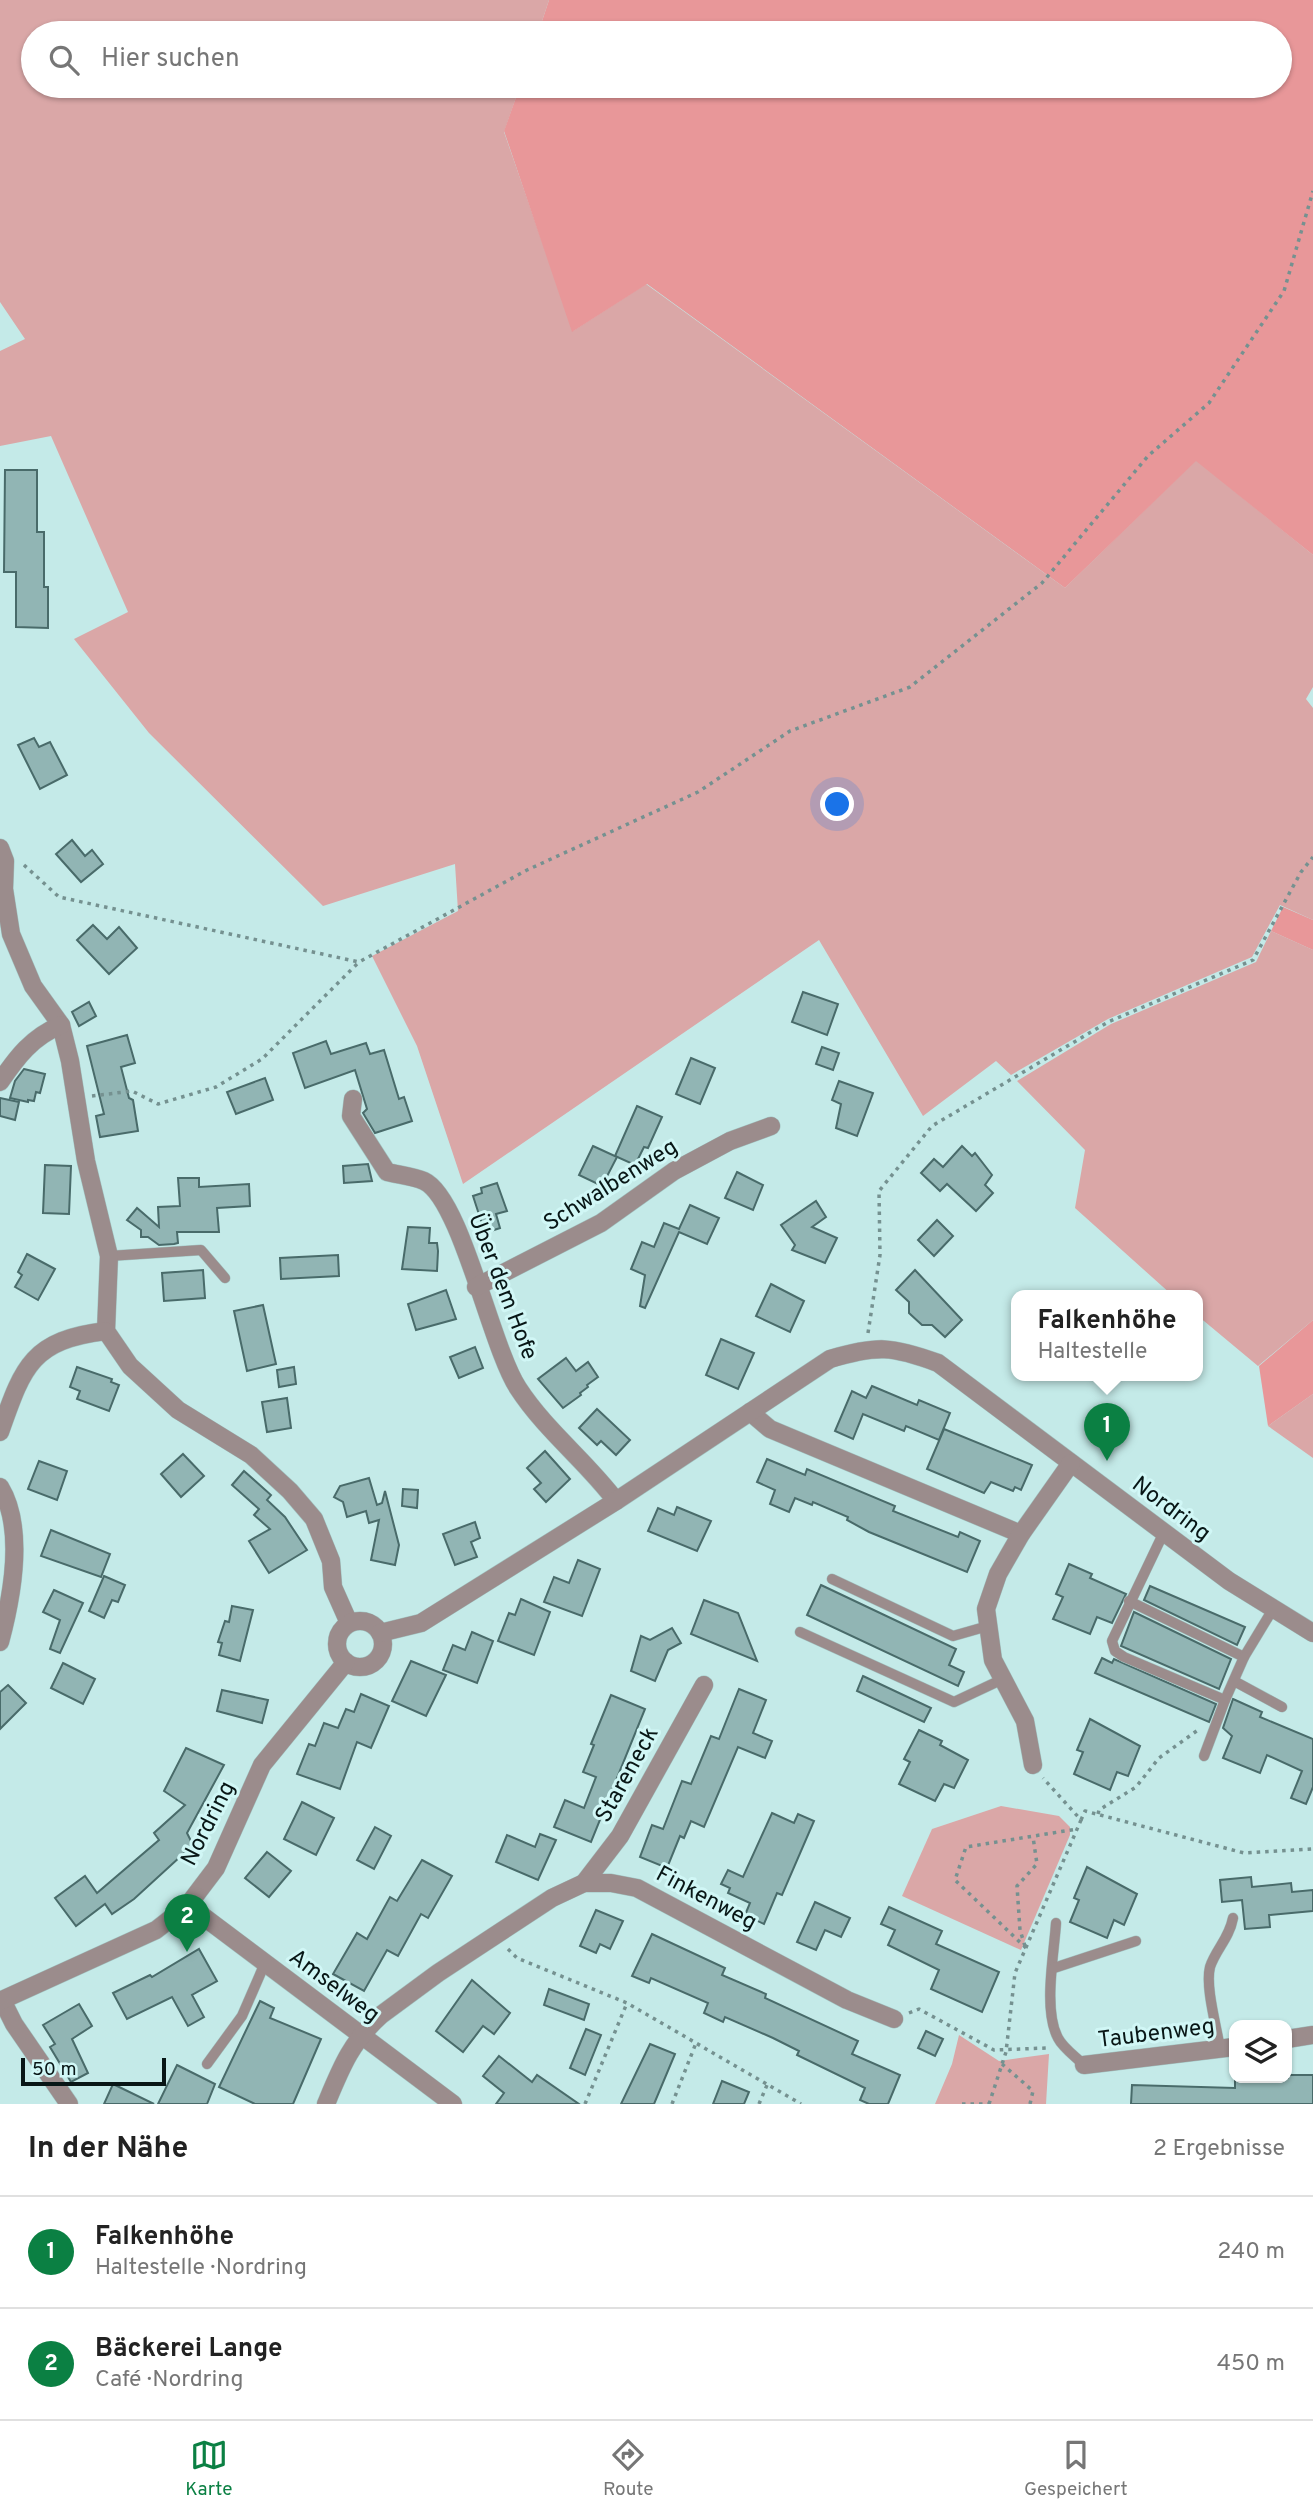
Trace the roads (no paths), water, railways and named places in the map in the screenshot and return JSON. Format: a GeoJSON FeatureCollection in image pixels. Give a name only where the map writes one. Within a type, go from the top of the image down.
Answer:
{"type":"FeatureCollection","features":[{"type":"Feature","properties":{"kind":"street"},"geometry":{"type":"LineString","coordinates":[[3,855],[4,889],[11,934],[33,986],[61,1025],[86,1161],[109,1256],[106,1331],[130,1366],[178,1410],[251,1455],[290,1491],[314,1520],[331,1561],[333,1587],[349,1623]]}},
{"type":"Feature","properties":{"kind":"street"},"geometry":{"type":"LineString","coordinates":[[0,1082],[24,1049],[41,1034],[61,1025]]}},
{"type":"Feature","properties":{"kind":"street","name":"Über dem Hofe"},"geometry":{"type":"LineString","coordinates":[[353,1099],[351,1116],[387,1172],[425,1181],[439,1193],[456,1223],[476,1287],[516,1386],[545,1427],[596,1475],[616,1501]]}},
{"type":"Feature","properties":{"kind":"street","name":"Schwalbenweg"},"geometry":{"type":"LineString","coordinates":[[476,1287],[601,1223],[674,1171],[730,1141],[771,1126]]}},
{"type":"Feature","properties":{"kind":"street"},"geometry":{"type":"LineString","coordinates":[[0,1432],[28,1363],[40,1352],[84,1334],[106,1331]]}},
{"type":"Feature","properties":{"kind":"street","name":"Nordring"},"geometry":{"type":"LineString","coordinates":[[380,1633],[421,1623],[616,1501],[830,1359],[866,1349],[902,1349],[938,1363],[1229,1581],[1313,1633]]}},
{"type":"Feature","properties":{"kind":"street"},"geometry":{"type":"LineString","coordinates":[[750,1412],[770,1429],[1021,1534]]}},
{"type":"Feature","properties":{"kind":"street"},"geometry":{"type":"LineString","coordinates":[[1033,1765],[1025,1721],[993,1660],[986,1609],[998,1574],[1021,1534],[1071,1463]]}},
{"type":"Feature","properties":{"kind":"street"},"geometry":{"type":"LineString","coordinates":[[0,1487],[9,1501],[15,1541],[6,1619],[0,1642]]}},
{"type":"Feature","properties":{"kind":"street"},"geometry":{"type":"LineString","coordinates":[[366,1622],[380,1633],[382,1648],[375,1661],[361,1666],[346,1662],[339,1653],[337,1642],[341,1631],[349,1623],[366,1622]]}},
{"type":"Feature","properties":{"kind":"street","name":"Nordring"},"geometry":{"type":"LineString","coordinates":[[1,2001],[156,1930],[188,1905],[216,1868],[262,1765],[346,1662]]}},
{"type":"Feature","properties":{"kind":"street","name":"Stareneck"},"geometry":{"type":"LineString","coordinates":[[584,1884],[620,1836],[704,1685]]}},
{"type":"Feature","properties":{"kind":"street","name":"Finkenweg"},"geometry":{"type":"LineString","coordinates":[[360,2034],[429,1980],[552,1898],[584,1884],[611,1883],[637,1888],[847,2000],[894,2019]]}},
{"type":"Feature","properties":{"kind":"street","name":"Amselweg"},"geometry":{"type":"LineString","coordinates":[[188,1905],[453,2104]]}},
{"type":"Feature","properties":{"kind":"street"},"geometry":{"type":"LineString","coordinates":[[1,2001],[68,2104]]}},
{"type":"Feature","properties":{"kind":"street"},"geometry":{"type":"LineString","coordinates":[[326,2104],[343,2062],[360,2034]]}},
{"type":"Feature","properties":{"kind":"street"},"geometry":{"type":"LineString","coordinates":[[1292,2038],[1313,2035]]}},
{"type":"Feature","properties":{"kind":"street","name":"Taubenweg"},"geometry":{"type":"LineString","coordinates":[[1084,2065],[1227,2048]]}},
{"type":"Feature","properties":{"kind":"lane"},"geometry":{"type":"LineString","coordinates":[[109,1256],[201,1251],[225,1278]]}},
{"type":"Feature","properties":{"kind":"lane"},"geometry":{"type":"LineString","coordinates":[[1164,1532],[1112,1641],[1115,1651],[1225,1700]]}},
{"type":"Feature","properties":{"kind":"lane"},"geometry":{"type":"LineString","coordinates":[[832,1579],[954,1636],[988,1626]]}},
{"type":"Feature","properties":{"kind":"lane"},"geometry":{"type":"LineString","coordinates":[[1129,1601],[1244,1657]]}},
{"type":"Feature","properties":{"kind":"lane"},"geometry":{"type":"LineString","coordinates":[[1204,1756],[1244,1657],[1273,1609]]}},
{"type":"Feature","properties":{"kind":"lane"},"geometry":{"type":"LineString","coordinates":[[800,1632],[954,1702],[1003,1679]]}},
{"type":"Feature","properties":{"kind":"lane"},"geometry":{"type":"LineString","coordinates":[[1234,1681],[1282,1707]]}},
{"type":"Feature","properties":{"kind":"lane"},"geometry":{"type":"LineString","coordinates":[[1227,2048],[1209,1978],[1215,1957],[1230,1936],[1233,1918]]}},
{"type":"Feature","properties":{"kind":"lane"},"geometry":{"type":"LineString","coordinates":[[1056,1923],[1054,1968],[1049,1996],[1053,2025],[1058,2040],[1084,2065]]}},
{"type":"Feature","properties":{"kind":"lane"},"geometry":{"type":"LineString","coordinates":[[1054,1968],[1136,1941]]}},
{"type":"Feature","properties":{"kind":"lane"},"geometry":{"type":"LineString","coordinates":[[207,2064],[242,2016],[265,1963]]}},
{"type":"Feature","properties":{"kind":"place","name":"Falkenhöhe"},"geometry":{"type":"Point","coordinates":[1107,1461]}},
{"type":"Feature","properties":{"kind":"place","name":"Bäckerei Lange"},"geometry":{"type":"Point","coordinates":[187,1952]}}]}
